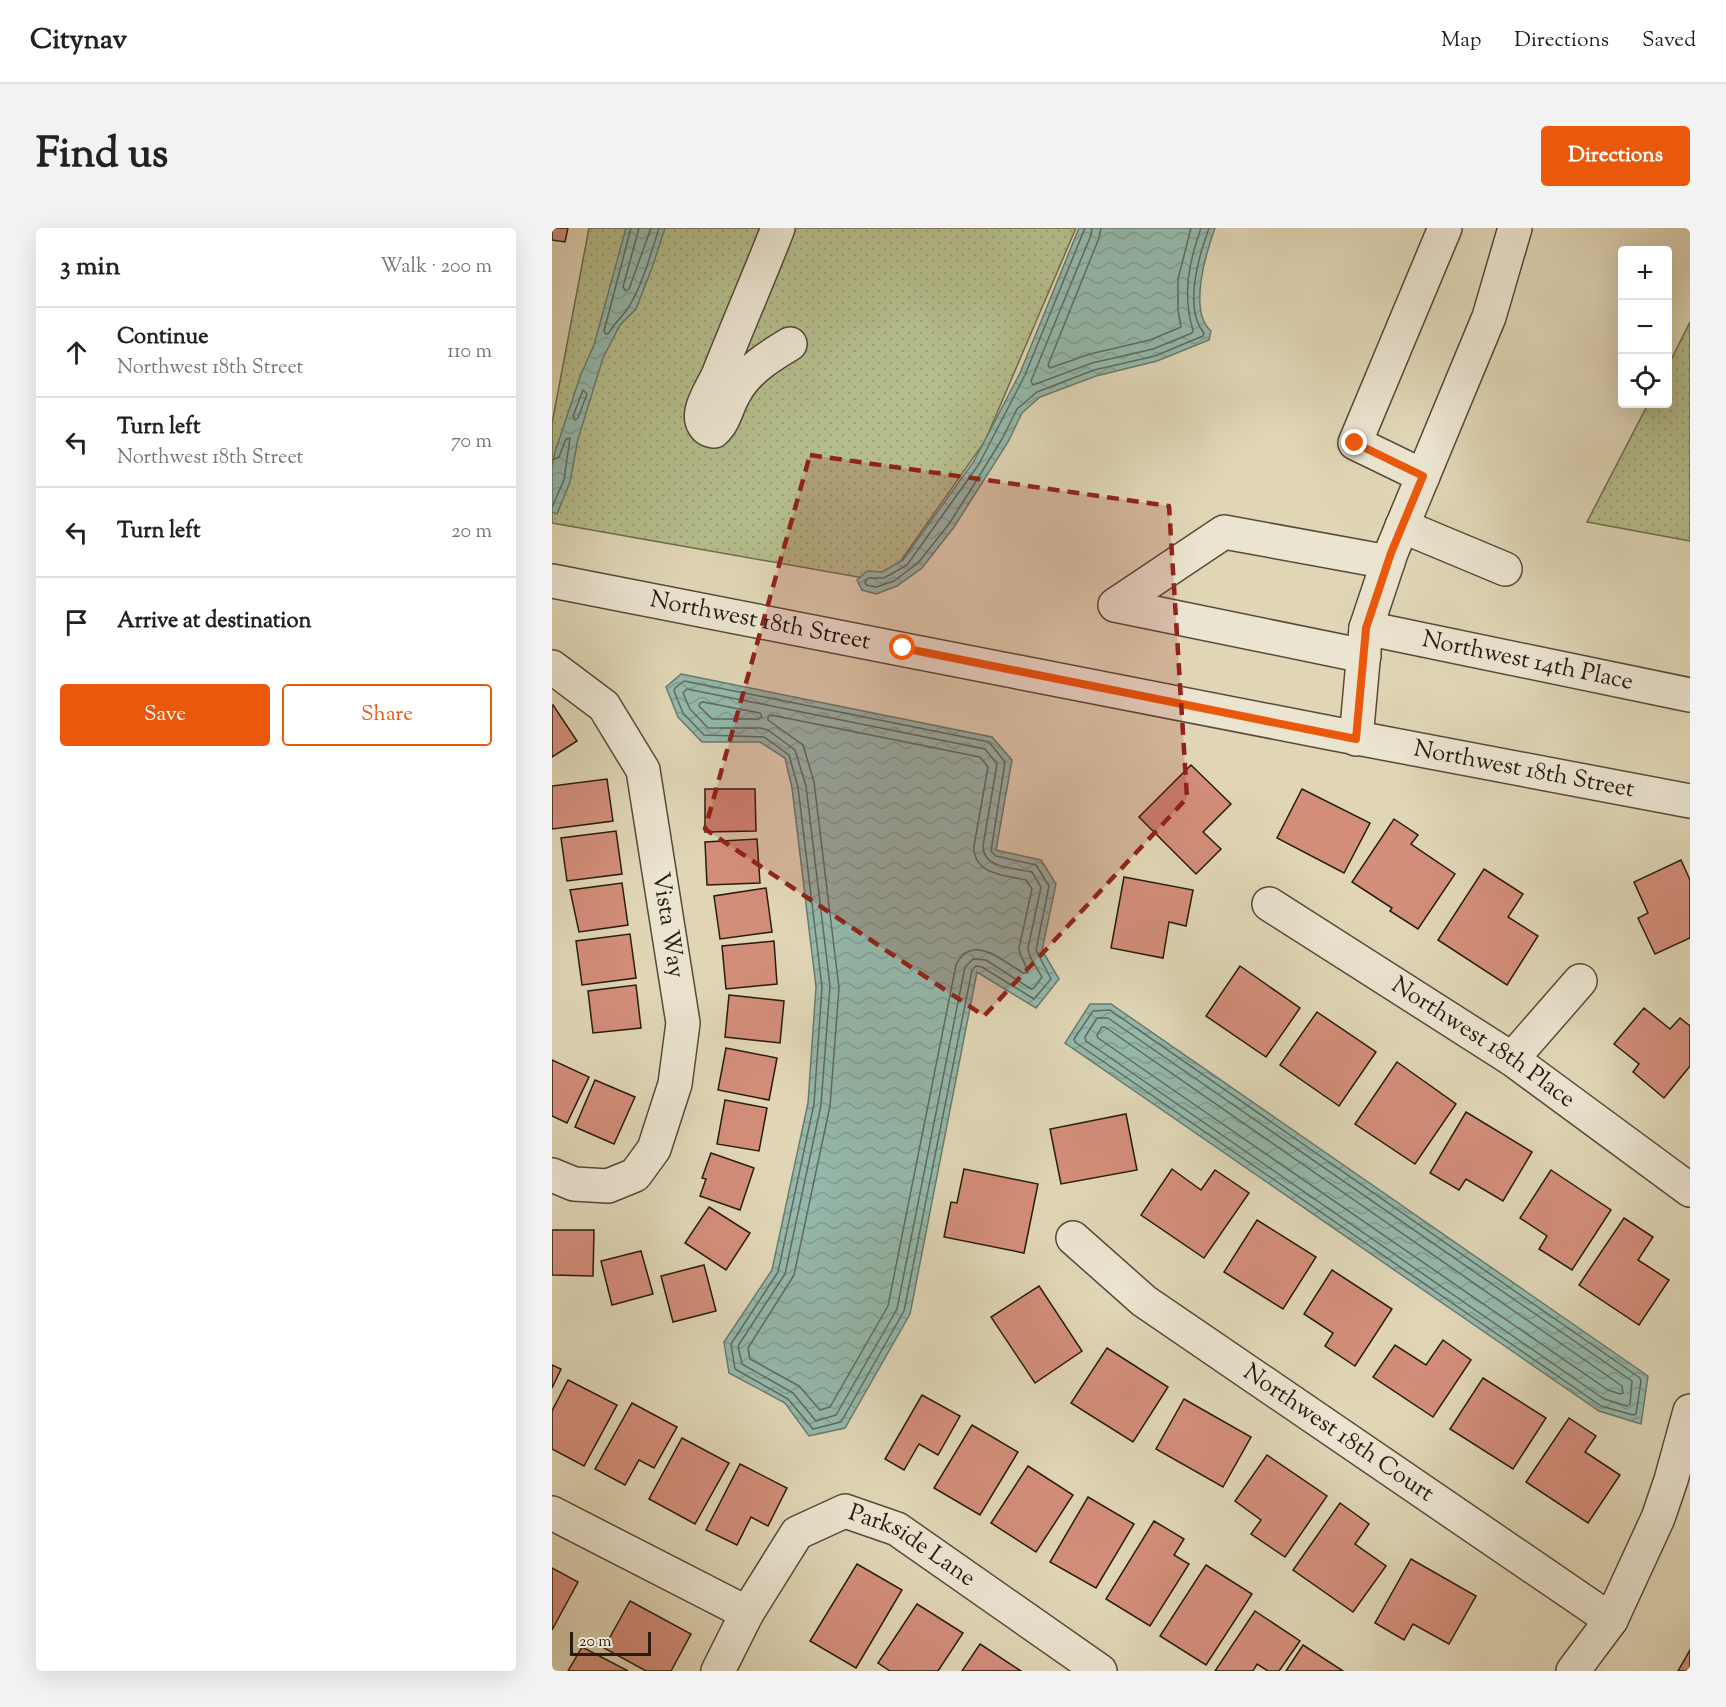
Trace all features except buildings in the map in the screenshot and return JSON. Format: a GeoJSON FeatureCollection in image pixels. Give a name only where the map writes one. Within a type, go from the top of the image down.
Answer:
{"type":"FeatureCollection","features":[{"type":"Feature","properties":{"kind":"street"},"geometry":{"type":"LineString","coordinates":[[778,228],[702,410],[701,421],[704,426],[714,431],[720,426],[734,393],[751,370],[790,344]]}},
{"type":"Feature","properties":{"kind":"street"},"geometry":{"type":"LineString","coordinates":[[1423,476],[1355,443],[1445,228]]}},
{"type":"Feature","properties":{"kind":"street"},"geometry":{"type":"LineString","coordinates":[[1356,739],[1365,642],[1388,562],[1489,317],[1515,228]]}},
{"type":"Feature","properties":{"kind":"street"},"geometry":{"type":"LineString","coordinates":[[1402,526],[1505,570]]}},
{"type":"Feature","properties":{"kind":"street","name":"Northwest 14th Place"},"geometry":{"type":"LineString","coordinates":[[1388,562],[1224,532],[1115,605],[1365,642],[1690,695]]}},
{"type":"Feature","properties":{"kind":"street","name":"Northwest 18th Street"},"geometry":{"type":"LineString","coordinates":[[552,581],[903,648],[1356,739],[1690,801]]}},
{"type":"Feature","properties":{"kind":"street","name":"Vista Way"},"geometry":{"type":"LineString","coordinates":[[552,1174],[574,1184],[608,1186],[635,1175],[654,1149],[675,1084],[683,1023],[643,770],[604,706],[554,668]]}},
{"type":"Feature","properties":{"kind":"street","name":"Northwest 18th Place"},"geometry":{"type":"LineString","coordinates":[[1269,904],[1512,1059],[1690,1190]]}},
{"type":"Feature","properties":{"kind":"street"},"geometry":{"type":"LineString","coordinates":[[1512,1059],[1580,981]]}},
{"type":"Feature","properties":{"kind":"street","name":"Northwest 18th Court"},"geometry":{"type":"LineString","coordinates":[[1073,1238],[1144,1301],[1611,1620]]}},
{"type":"Feature","properties":{"kind":"street"},"geometry":{"type":"LineString","coordinates":[[1573,1671],[1611,1620],[1658,1518],[1690,1411]]}},
{"type":"Feature","properties":{"kind":"street","name":"Parkside Lane"},"geometry":{"type":"LineString","coordinates":[[718,1671],[747,1613],[797,1533],[845,1511],[897,1529],[1100,1671]]}},
{"type":"Feature","properties":{"kind":"street"},"geometry":{"type":"LineString","coordinates":[[552,1514],[747,1613]]}},
{"type":"Feature","properties":{"kind":"highlighted area"},"geometry":{"type":"Polygon","coordinates":[[[810,455],[1169,506],[1187,798],[984,1016],[705,829],[810,455]]]}},
{"type":"Feature","properties":{"kind":"green space"},"geometry":{"type":"Polygon","coordinates":[[[589,228],[1076,228],[985,441],[886,582],[552,523],[552,423],[589,228]]]}},
{"type":"Feature","properties":{"kind":"green space"},"geometry":{"type":"Polygon","coordinates":[[[1690,322],[1690,541],[1587,522],[1646,408],[1672,408],[1672,358],[1690,322]]]}},
{"type":"Feature","properties":{"kind":"water"},"geometry":{"type":"Polygon","coordinates":[[[626,228],[665,228],[636,309],[620,325],[603,358],[578,439],[570,482],[557,514],[552,512],[552,467],[555,452],[581,374],[594,345],[626,228]]]}},
{"type":"Feature","properties":{"kind":"water"},"geometry":{"type":"Polygon","coordinates":[[[1079,228],[1215,228],[1207,252],[1200,296],[1204,322],[1211,331],[1209,340],[1157,361],[1096,376],[1040,397],[1022,413],[1008,442],[954,527],[922,568],[897,586],[876,594],[862,590],[857,580],[867,571],[882,572],[903,560],[974,461],[1020,373],[1079,228]]]}},
{"type":"Feature","properties":{"kind":"water"},"geometry":{"type":"Polygon","coordinates":[[[681,674],[992,737],[1012,760],[996,850],[1041,860],[1056,884],[1042,950],[1059,979],[1036,1008],[977,972],[910,1314],[845,1428],[809,1436],[785,1403],[729,1373],[724,1342],[772,1270],[808,1103],[816,987],[792,788],[785,758],[760,742],[702,742],[678,717],[666,687],[681,674]]]}},
{"type":"Feature","properties":{"kind":"water"},"geometry":{"type":"Polygon","coordinates":[[[1090,1004],[1111,1004],[1648,1376],[1641,1424],[1599,1411],[1065,1043],[1090,1004]]]}},
{"type":"Feature","properties":{"kind":"route"},"geometry":{"type":"LineString","coordinates":[[903,648],[1356,739],[1366,628],[1391,553],[1423,476],[1355,443]]}}]}
